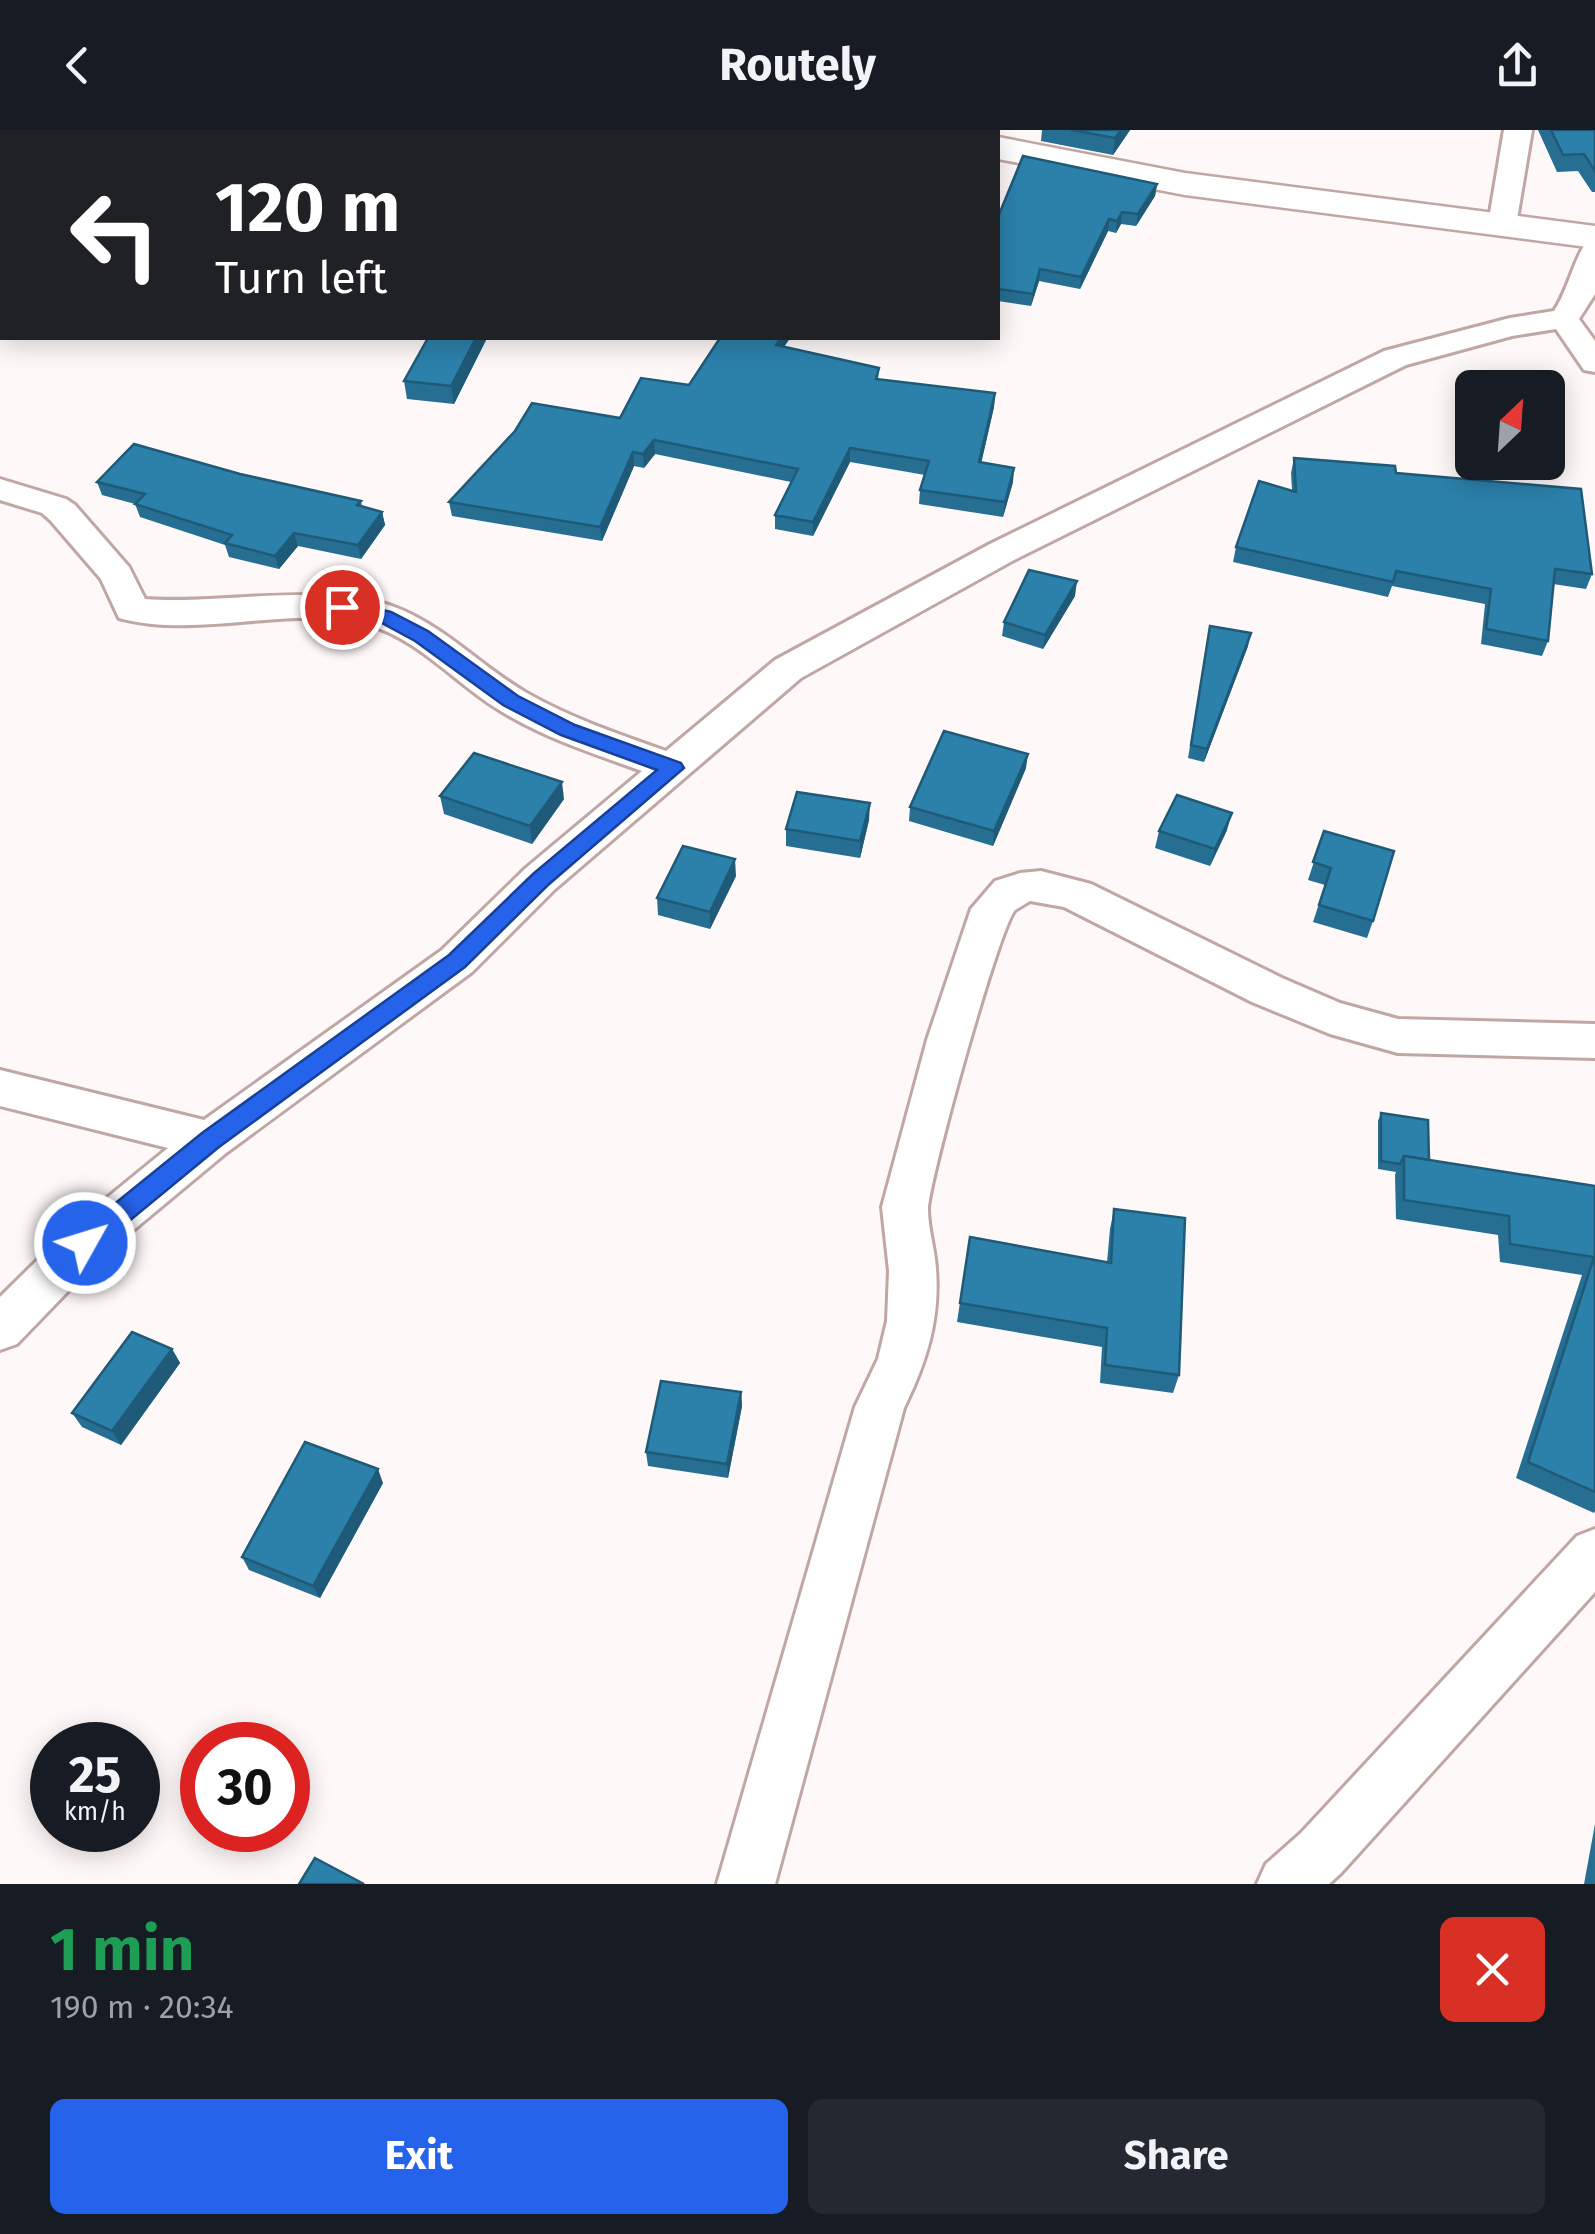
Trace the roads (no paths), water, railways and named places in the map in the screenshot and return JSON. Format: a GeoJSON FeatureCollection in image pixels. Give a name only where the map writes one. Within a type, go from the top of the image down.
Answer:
{"type":"FeatureCollection","features":[{"type":"Feature","properties":{"kind":"main road"},"geometry":{"type":"LineString","coordinates":[[1000,148],[1185,184],[1595,237]]}},
{"type":"Feature","properties":{"kind":"street"},"geometry":{"type":"LineString","coordinates":[[1502,224],[1518,130]]}},
{"type":"Feature","properties":{"kind":"street"},"geometry":{"type":"LineString","coordinates":[[0,1329],[85,1243],[210,1140],[457,961],[540,879],[788,669],[1002,552],[1395,358],[1510,327],[1564,319],[1582,290],[1595,250]]}},
{"type":"Feature","properties":{"kind":"street"},"geometry":{"type":"LineString","coordinates":[[1564,319],[1595,363]]}},
{"type":"Feature","properties":{"kind":"street"},"geometry":{"type":"LineString","coordinates":[[0,488],[64,513],[117,575],[132,610],[185,614],[342,607],[384,616],[422,636],[525,708],[568,730],[673,768]]}},
{"type":"Feature","properties":{"kind":"street"},"geometry":{"type":"LineString","coordinates":[[746,1884],[880,1406],[902,1361],[911,1321],[913,1271],[904,1207],[949,1040],[991,909],[1002,894],[1020,885],[1046,886],[1077,895],[1267,990],[1330,1017],[1398,1036],[1595,1041]]}},
{"type":"Feature","properties":{"kind":"street"},"geometry":{"type":"LineString","coordinates":[[0,1088],[210,1140]]}},
{"type":"Feature","properties":{"kind":"street"},"geometry":{"type":"LineString","coordinates":[[1286,1884],[1322,1853],[1595,1554]]}}]}
